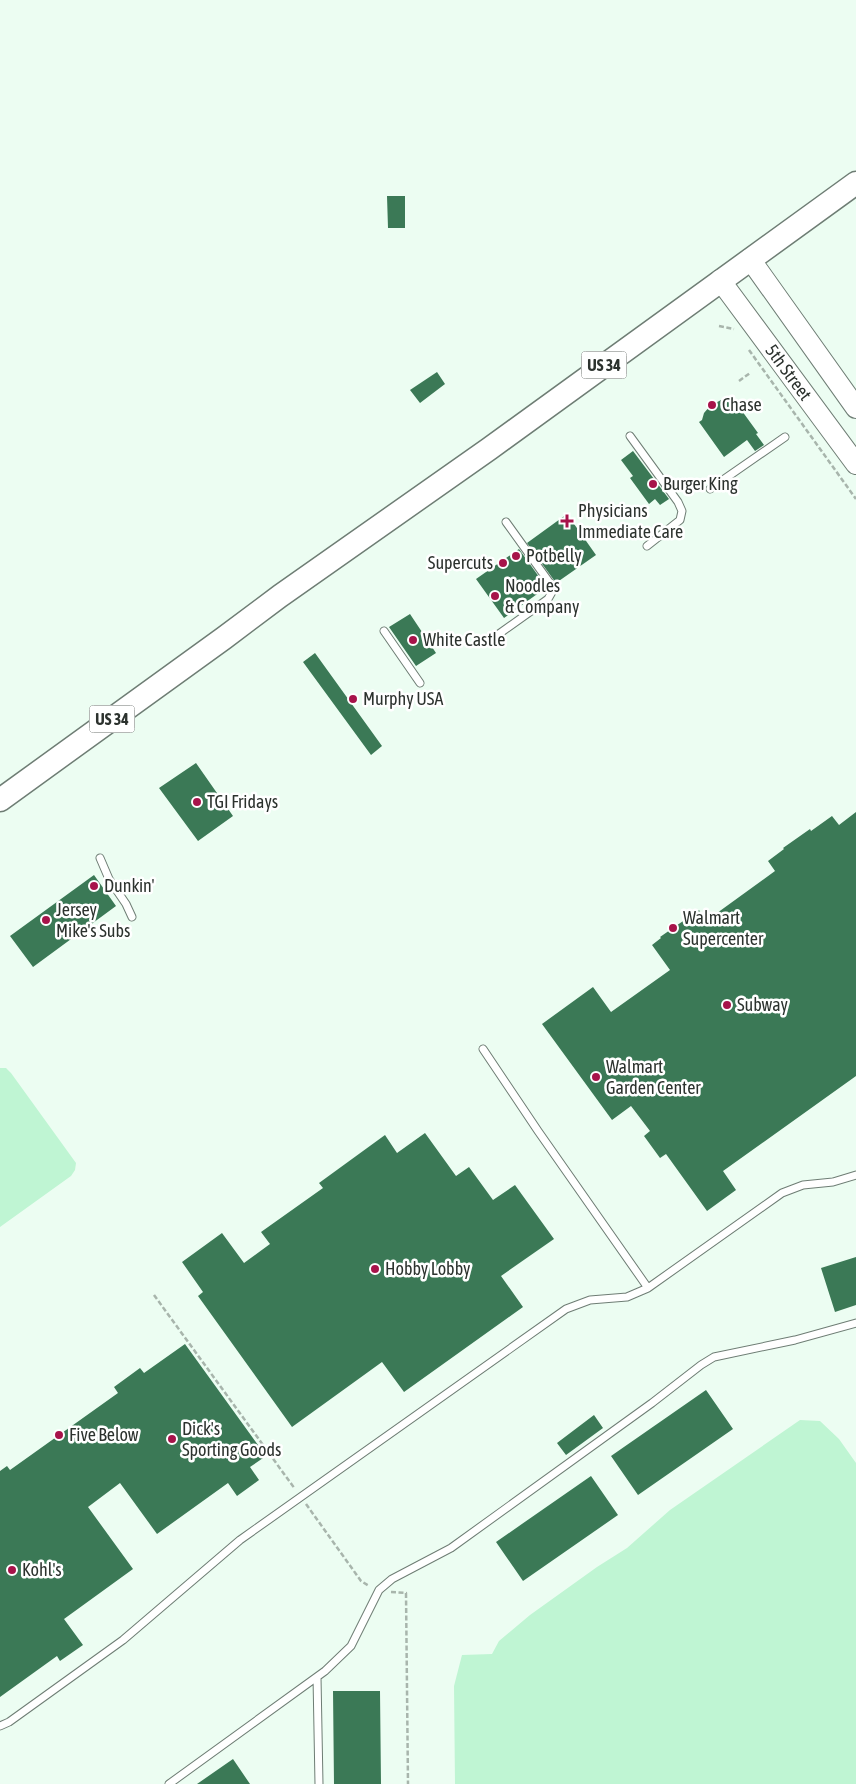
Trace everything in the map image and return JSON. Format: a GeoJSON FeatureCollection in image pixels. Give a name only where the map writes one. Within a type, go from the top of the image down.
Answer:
{"type":"FeatureCollection","features":[{"type":"Feature","properties":{"kind":"main road","name":"US 34"},"geometry":{"type":"LineString","coordinates":[[0,800],[856,183]]}},
{"type":"Feature","properties":{"kind":"street","name":"5th Street"},"geometry":{"type":"LineString","coordinates":[[750,259],[856,408]]}},
{"type":"Feature","properties":{"kind":"street","name":"5th Street"},"geometry":{"type":"LineString","coordinates":[[720,280],[856,464]]}},
{"type":"Feature","properties":{"kind":"lane"},"geometry":{"type":"LineString","coordinates":[[630,436],[678,502],[682,511],[680,520],[647,546]]}},
{"type":"Feature","properties":{"kind":"lane"},"geometry":{"type":"LineString","coordinates":[[710,489],[785,437]]}},
{"type":"Feature","properties":{"kind":"lane"},"geometry":{"type":"LineString","coordinates":[[496,636],[548,599],[552,592],[552,586],[506,522]]}},
{"type":"Feature","properties":{"kind":"lane"},"geometry":{"type":"LineString","coordinates":[[384,631],[420,683]]}},
{"type":"Feature","properties":{"kind":"lane"},"geometry":{"type":"LineString","coordinates":[[100,858],[109,879],[126,904],[132,917]]}},
{"type":"Feature","properties":{"kind":"lane"},"geometry":{"type":"LineString","coordinates":[[484,1049],[538,1131],[648,1288]]}},
{"type":"Feature","properties":{"kind":"lane"},"geometry":{"type":"LineString","coordinates":[[0,1726],[9,1722],[123,1640],[240,1540],[566,1309],[590,1300],[627,1297],[648,1288],[782,1193],[803,1185],[832,1182],[856,1175]]}},
{"type":"Feature","properties":{"kind":"lane"},"geometry":{"type":"LineString","coordinates":[[169,1784],[318,1677],[351,1646],[380,1590],[392,1579],[451,1548],[652,1403],[701,1365],[714,1357],[795,1340],[856,1323]]}},
{"type":"Feature","properties":{"kind":"lane"},"geometry":{"type":"LineString","coordinates":[[318,1677],[319,1784]]}},
{"type":"Feature","properties":{"kind":"path"},"geometry":{"type":"LineString","coordinates":[[719,326],[734,328],[739,336]]}},
{"type":"Feature","properties":{"kind":"path"},"geometry":{"type":"LineString","coordinates":[[745,344],[856,499]]}},
{"type":"Feature","properties":{"kind":"path"},"geometry":{"type":"LineString","coordinates":[[739,381],[750,373]]}},
{"type":"Feature","properties":{"kind":"path"},"geometry":{"type":"LineString","coordinates":[[154,1295],[352,1569]]}},
{"type":"Feature","properties":{"kind":"path"},"geometry":{"type":"LineString","coordinates":[[406,1596],[408,1784]]}},
{"type":"Feature","properties":{"kind":"green space"},"geometry":{"type":"Polygon","coordinates":[[[0,1068],[6,1068],[11,1073],[76,1163],[75,1170],[71,1176],[0,1227],[0,1068]]]}},
{"type":"Feature","properties":{"kind":"green space"},"geometry":{"type":"Polygon","coordinates":[[[800,1420],[820,1421],[839,1439],[856,1463],[856,1784],[455,1784],[454,1686],[462,1655],[492,1654],[499,1641],[530,1615],[627,1548],[670,1510],[800,1420]]]}},
{"type":"Feature","properties":{"kind":"building"},"geometry":{"type":"Polygon","coordinates":[[[387,196],[405,196],[405,228],[388,228],[387,196]]]}},
{"type":"Feature","properties":{"kind":"building"},"geometry":{"type":"Polygon","coordinates":[[[437,372],[445,384],[420,403],[410,390],[437,372]]]}},
{"type":"Feature","properties":{"kind":"building"},"geometry":{"type":"Polygon","coordinates":[[[721,400],[734,400],[758,433],[756,434],[764,445],[755,451],[747,440],[724,457],[699,422],[710,406],[721,400]]]}},
{"type":"Feature","properties":{"kind":"building"},"geometry":{"type":"Polygon","coordinates":[[[633,451],[669,499],[660,505],[655,499],[649,504],[630,478],[633,476],[621,460],[633,451]]]}},
{"type":"Feature","properties":{"kind":"building"},"geometry":{"type":"Polygon","coordinates":[[[567,514],[596,555],[556,583],[527,543],[567,514]]]}},
{"type":"Feature","properties":{"kind":"building"},"geometry":{"type":"Polygon","coordinates":[[[519,549],[542,581],[540,592],[504,618],[476,579],[519,549]]]}},
{"type":"Feature","properties":{"kind":"building"},"geometry":{"type":"Polygon","coordinates":[[[410,614],[436,653],[416,666],[389,627],[410,614]]]}},
{"type":"Feature","properties":{"kind":"building","name":"Murphy USA"},"geometry":{"type":"Polygon","coordinates":[[[315,653],[382,746],[371,755],[303,662],[315,653]]]}},
{"type":"Feature","properties":{"kind":"building","name":"TGI Fridays"},"geometry":{"type":"Polygon","coordinates":[[[196,763],[233,816],[198,841],[159,788],[196,763]]]}},
{"type":"Feature","properties":{"kind":"building"},"geometry":{"type":"Polygon","coordinates":[[[856,812],[856,1076],[723,1171],[736,1190],[707,1211],[666,1154],[660,1158],[644,1136],[650,1131],[631,1106],[612,1120],[542,1024],[593,987],[611,1012],[670,970],[652,945],[660,937],[699,910],[706,921],[775,871],[768,861],[783,848],[832,816],[839,825],[856,812]]]}},
{"type":"Feature","properties":{"kind":"building"},"geometry":{"type":"Polygon","coordinates":[[[94,875],[116,906],[33,967],[10,936],[94,875]]]}},
{"type":"Feature","properties":{"kind":"building"},"geometry":{"type":"Polygon","coordinates":[[[425,1133],[456,1176],[469,1167],[493,1200],[515,1185],[554,1239],[501,1276],[523,1307],[404,1392],[382,1362],[292,1427],[198,1296],[203,1292],[182,1262],[222,1233],[244,1263],[270,1244],[261,1232],[323,1188],[319,1183],[385,1135],[397,1153],[425,1133]]]}},
{"type":"Feature","properties":{"kind":"building"},"geometry":{"type":"Polygon","coordinates":[[[856,1257],[856,1305],[835,1312],[821,1268],[856,1257]]]}},
{"type":"Feature","properties":{"kind":"building"},"geometry":{"type":"Polygon","coordinates":[[[185,1344],[266,1456],[250,1467],[259,1480],[237,1496],[228,1483],[157,1534],[120,1483],[88,1507],[133,1569],[64,1619],[83,1645],[60,1661],[57,1656],[0,1697],[0,1471],[7,1466],[10,1470],[118,1393],[114,1387],[140,1368],[144,1373],[185,1344]]]}},
{"type":"Feature","properties":{"kind":"building"},"geometry":{"type":"Polygon","coordinates":[[[706,1390],[733,1429],[638,1495],[611,1456],[706,1390]]]}},
{"type":"Feature","properties":{"kind":"building"},"geometry":{"type":"Polygon","coordinates":[[[594,1415],[603,1428],[566,1455],[557,1443],[594,1415]]]}},
{"type":"Feature","properties":{"kind":"building"},"geometry":{"type":"Polygon","coordinates":[[[591,1476],[618,1515],[523,1581],[496,1542],[591,1476]]]}},
{"type":"Feature","properties":{"kind":"building"},"geometry":{"type":"Polygon","coordinates":[[[333,1691],[380,1691],[381,1784],[334,1784],[333,1691]]]}},
{"type":"Feature","properties":{"kind":"building"},"geometry":{"type":"Polygon","coordinates":[[[233,1759],[250,1784],[197,1784],[233,1759]]]}},
{"type":"Feature","properties":{"kind":"place","name":"Chase"},"geometry":{"type":"Point","coordinates":[712,405]}},
{"type":"Feature","properties":{"kind":"place","name":"Burger King"},"geometry":{"type":"Point","coordinates":[653,484]}},
{"type":"Feature","properties":{"kind":"place","name":"Physicians Immediate Care"},"geometry":{"type":"Point","coordinates":[567,521]}},
{"type":"Feature","properties":{"kind":"place","name":"Potbelly"},"geometry":{"type":"Point","coordinates":[516,556]}},
{"type":"Feature","properties":{"kind":"place","name":"Supercuts"},"geometry":{"type":"Point","coordinates":[503,563]}},
{"type":"Feature","properties":{"kind":"place","name":"Noodles & Company"},"geometry":{"type":"Point","coordinates":[495,596]}},
{"type":"Feature","properties":{"kind":"place","name":"White Castle"},"geometry":{"type":"Point","coordinates":[413,640]}},
{"type":"Feature","properties":{"kind":"place","name":"Murphy USA"},"geometry":{"type":"Point","coordinates":[353,699]}},
{"type":"Feature","properties":{"kind":"place","name":"TGI Fridays"},"geometry":{"type":"Point","coordinates":[197,802]}},
{"type":"Feature","properties":{"kind":"place","name":"Dunkin'"},"geometry":{"type":"Point","coordinates":[94,886]}},
{"type":"Feature","properties":{"kind":"place","name":"Jersey Mike's Subs"},"geometry":{"type":"Point","coordinates":[46,920]}},
{"type":"Feature","properties":{"kind":"place","name":"Walmart Supercenter"},"geometry":{"type":"Point","coordinates":[673,928]}},
{"type":"Feature","properties":{"kind":"place","name":"Subway"},"geometry":{"type":"Point","coordinates":[727,1005]}},
{"type":"Feature","properties":{"kind":"place","name":"Walmart Garden Center"},"geometry":{"type":"Point","coordinates":[596,1077]}},
{"type":"Feature","properties":{"kind":"place","name":"Hobby Lobby"},"geometry":{"type":"Point","coordinates":[375,1269]}},
{"type":"Feature","properties":{"kind":"place","name":"Five Below"},"geometry":{"type":"Point","coordinates":[59,1435]}},
{"type":"Feature","properties":{"kind":"place","name":"Dick's Sporting Goods"},"geometry":{"type":"Point","coordinates":[172,1439]}},
{"type":"Feature","properties":{"kind":"place","name":"Kohl's"},"geometry":{"type":"Point","coordinates":[12,1570]}}]}
